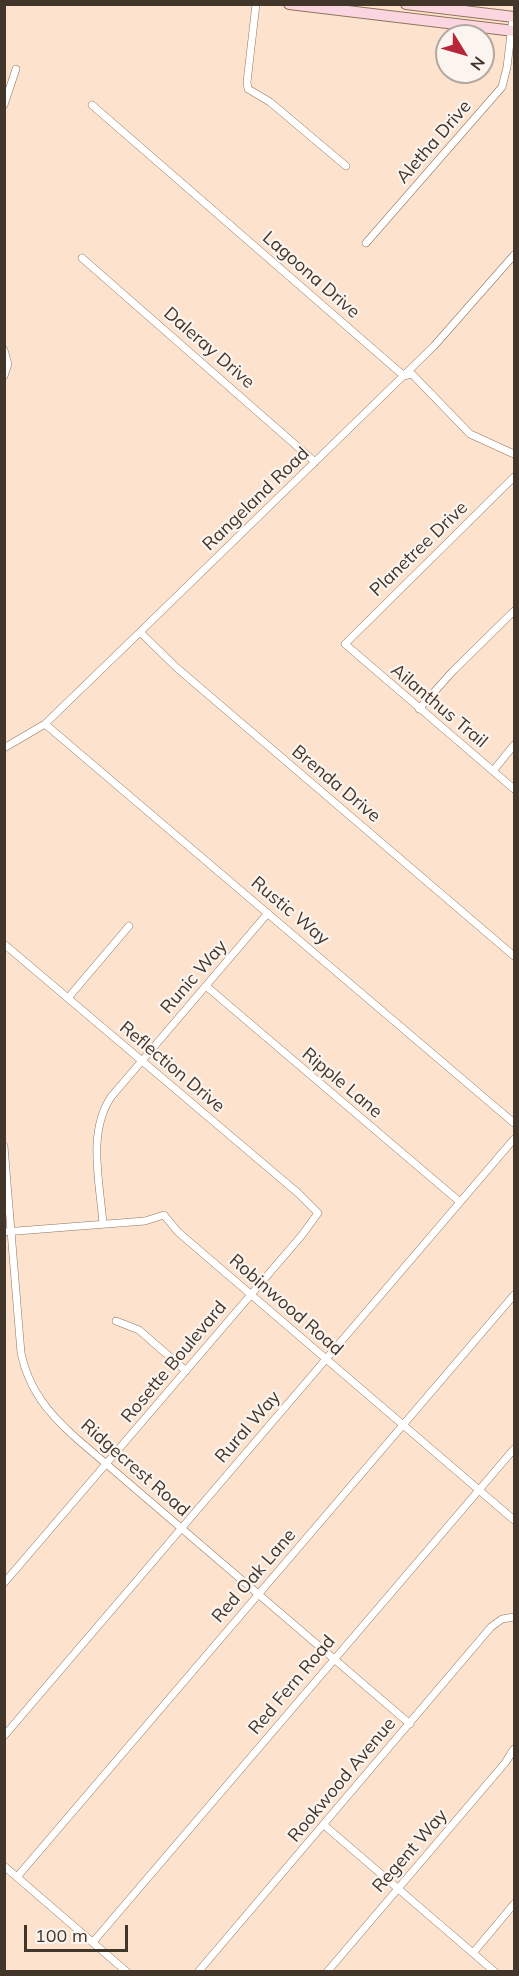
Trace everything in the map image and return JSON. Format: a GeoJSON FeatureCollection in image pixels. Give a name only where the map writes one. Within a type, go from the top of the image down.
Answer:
{"type":"FeatureCollection","features":[{"type":"Feature","properties":{"kind":"main road"},"geometry":{"type":"LineString","coordinates":[[289,4],[513,31]]}},
{"type":"Feature","properties":{"kind":"main road"},"geometry":{"type":"LineString","coordinates":[[406,4],[514,17]]}},
{"type":"Feature","properties":{"kind":"street"},"geometry":{"type":"LineString","coordinates":[[256,4],[248,89],[270,102],[346,166]]}},
{"type":"Feature","properties":{"kind":"street"},"geometry":{"type":"LineString","coordinates":[[426,21],[428,6]]}},
{"type":"Feature","properties":{"kind":"street","name":"Aletha Drive"},"geometry":{"type":"LineString","coordinates":[[366,243],[502,87],[514,17]]}},
{"type":"Feature","properties":{"kind":"street"},"geometry":{"type":"LineString","coordinates":[[4,105],[16,69]]}},
{"type":"Feature","properties":{"kind":"street","name":"Lagoona Drive"},"geometry":{"type":"LineString","coordinates":[[92,105],[404,376],[412,374],[470,434],[514,454]]}},
{"type":"Feature","properties":{"kind":"street","name":"Rangeland Road"},"geometry":{"type":"LineString","coordinates":[[4,748],[45,724],[404,376],[456,322],[514,255]]}},
{"type":"Feature","properties":{"kind":"street","name":"Daleray Drive"},"geometry":{"type":"LineString","coordinates":[[82,258],[315,462]]}},
{"type":"Feature","properties":{"kind":"street"},"geometry":{"type":"LineString","coordinates":[[4,350],[8,364],[4,376]]}},
{"type":"Feature","properties":{"kind":"street","name":"Planetree Drive"},"geometry":{"type":"LineString","coordinates":[[345,644],[514,477]]}},
{"type":"Feature","properties":{"kind":"street"},"geometry":{"type":"LineString","coordinates":[[419,709],[452,672],[514,611]]}},
{"type":"Feature","properties":{"kind":"street","name":"Brenda Drive"},"geometry":{"type":"LineString","coordinates":[[140,632],[177,668],[514,956]]}},
{"type":"Feature","properties":{"kind":"street","name":"Ailanthus Trail"},"geometry":{"type":"LineString","coordinates":[[345,644],[514,789]]}},
{"type":"Feature","properties":{"kind":"street","name":"Rustic Way"},"geometry":{"type":"LineString","coordinates":[[45,724],[514,1122]]}},
{"type":"Feature","properties":{"kind":"street"},"geometry":{"type":"LineString","coordinates":[[493,771],[514,745]]}},
{"type":"Feature","properties":{"kind":"street","name":"Runic Way"},"geometry":{"type":"LineString","coordinates":[[103,1224],[98,1159],[99,1124],[104,1109],[111,1097],[268,913]]}},
{"type":"Feature","properties":{"kind":"street"},"geometry":{"type":"LineString","coordinates":[[68,998],[129,926]]}},
{"type":"Feature","properties":{"kind":"street","name":"Reflection Drive"},"geometry":{"type":"LineString","coordinates":[[4,944],[318,1213]]}},
{"type":"Feature","properties":{"kind":"street","name":"Ripple Lane"},"geometry":{"type":"LineString","coordinates":[[206,986],[460,1202]]}},
{"type":"Feature","properties":{"kind":"street","name":"Rural Way"},"geometry":{"type":"LineString","coordinates":[[4,1736],[514,1139]]}},
{"type":"Feature","properties":{"kind":"street","name":"Ridgecrest Road"},"geometry":{"type":"LineString","coordinates":[[4,1146],[8,1232],[21,1353],[28,1378],[38,1397],[50,1413],[107,1464],[410,1724]]}},
{"type":"Feature","properties":{"kind":"street","name":"Rosette Boulevard"},"geometry":{"type":"LineString","coordinates":[[4,1583],[302,1235],[318,1213]]}},
{"type":"Feature","properties":{"kind":"street","name":"Robinwood Road"},"geometry":{"type":"LineString","coordinates":[[8,1232],[145,1221],[164,1215],[178,1232],[514,1520]]}},
{"type":"Feature","properties":{"kind":"street","name":"Red Oak Lane"},"geometry":{"type":"LineString","coordinates":[[17,1876],[514,1295]]}},
{"type":"Feature","properties":{"kind":"street"},"geometry":{"type":"LineString","coordinates":[[116,1321],[139,1330],[186,1371]]}},
{"type":"Feature","properties":{"kind":"street","name":"Red Fern Road"},"geometry":{"type":"LineString","coordinates":[[93,1942],[514,1449]]}},
{"type":"Feature","properties":{"kind":"street","name":"Rookwood Avenue"},"geometry":{"type":"LineString","coordinates":[[198,1971],[492,1627],[502,1619],[514,1617]]}},
{"type":"Feature","properties":{"kind":"street","name":"Regent Way"},"geometry":{"type":"LineString","coordinates":[[327,1971],[505,1763],[514,1749]]}},
{"type":"Feature","properties":{"kind":"street"},"geometry":{"type":"LineString","coordinates":[[324,1825],[495,1971]]}},
{"type":"Feature","properties":{"kind":"street"},"geometry":{"type":"LineString","coordinates":[[4,1866],[127,1971]]}},
{"type":"Feature","properties":{"kind":"street"},"geometry":{"type":"LineString","coordinates":[[473,1953],[514,1904]]}}]}
